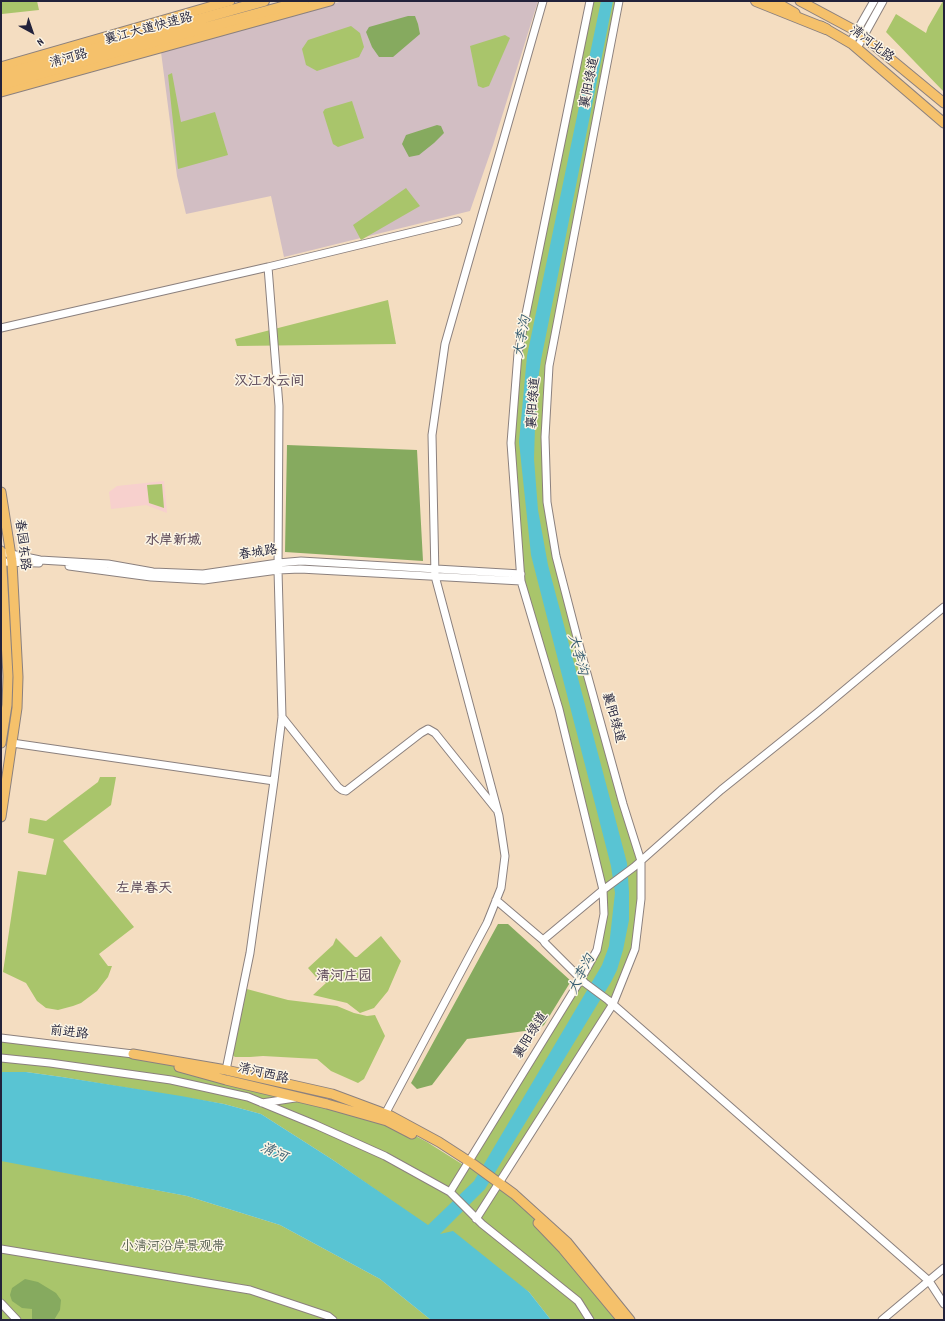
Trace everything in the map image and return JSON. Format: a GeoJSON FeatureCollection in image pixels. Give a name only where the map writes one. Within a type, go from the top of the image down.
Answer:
{"type":"FeatureCollection","features":[{"type":"Feature","properties":{"kind":"highway","name":"襄江大道快速路"},"geometry":{"type":"LineString","coordinates":[[1,75],[264,1]]}},
{"type":"Feature","properties":{"kind":"highway","name":"襄江大道快速路"},"geometry":{"type":"LineString","coordinates":[[1,85],[304,1]]}},
{"type":"Feature","properties":{"kind":"highway"},"geometry":{"type":"LineString","coordinates":[[756,1],[826,29]]}},
{"type":"Feature","properties":{"kind":"main road","name":"清河路"},"geometry":{"type":"LineString","coordinates":[[1,67],[230,1]]}},
{"type":"Feature","properties":{"kind":"main road","name":"清河路"},"geometry":{"type":"LineString","coordinates":[[1,92],[330,1]]}},
{"type":"Feature","properties":{"kind":"main road","name":"清河北路"},"geometry":{"type":"LineString","coordinates":[[774,1],[854,45],[944,123]]}},
{"type":"Feature","properties":{"kind":"main road","name":"清河北路"},"geometry":{"type":"LineString","coordinates":[[800,1],[860,34],[944,103]]}},
{"type":"Feature","properties":{"kind":"main road","name":"春园东路"},"geometry":{"type":"LineString","coordinates":[[1,492],[3,552],[1,562],[8,676],[7,705],[1,743]]}},
{"type":"Feature","properties":{"kind":"main road","name":"春园东路"},"geometry":{"type":"LineString","coordinates":[[1,817],[17,708],[18,677],[12,562],[3,552]]}},
{"type":"Feature","properties":{"kind":"main road"},"geometry":{"type":"LineString","coordinates":[[133,1054],[226,1070],[332,1094],[384,1118],[469,1165],[514,1194],[567,1242],[630,1320]]}},
{"type":"Feature","properties":{"kind":"main road","name":"清河西路"},"geometry":{"type":"LineString","coordinates":[[133,1054],[226,1080],[384,1118]]}},
{"type":"Feature","properties":{"kind":"main road"},"geometry":{"type":"LineString","coordinates":[[495,1183],[563,1249],[622,1320]]}},
{"type":"Feature","properties":{"kind":"street"},"geometry":{"type":"LineString","coordinates":[[384,1118],[487,923],[501,888],[505,856],[498,811],[435,572],[432,435],[445,344],[543,1]]}},
{"type":"Feature","properties":{"kind":"street","name":"襄阳绿道"},"geometry":{"type":"LineString","coordinates":[[452,1194],[583,981],[596,950],[604,914],[603,890],[559,709],[521,578],[511,443],[518,353],[590,1]]}},
{"type":"Feature","properties":{"kind":"street","name":"襄阳绿道"},"geometry":{"type":"LineString","coordinates":[[475,1217],[495,1183],[613,1004],[635,949],[641,899],[641,861],[623,804],[556,556],[547,502],[545,437],[550,366],[619,1]]}},
{"type":"Feature","properties":{"kind":"street"},"geometry":{"type":"LineString","coordinates":[[854,45],[874,1]]}},
{"type":"Feature","properties":{"kind":"street"},"geometry":{"type":"LineString","coordinates":[[860,34],[883,1]]}},
{"type":"Feature","properties":{"kind":"street"},"geometry":{"type":"LineString","coordinates":[[1,328],[268,267],[458,221]]}},
{"type":"Feature","properties":{"kind":"street"},"geometry":{"type":"LineString","coordinates":[[226,1070],[250,953],[282,717],[278,567],[279,406],[268,267]]}},
{"type":"Feature","properties":{"kind":"street","name":"春城路"},"geometry":{"type":"LineString","coordinates":[[3,552],[40,560],[108,564],[153,572],[203,574],[278,567],[300,569],[435,572],[521,578]]}},
{"type":"Feature","properties":{"kind":"street","name":"春城路"},"geometry":{"type":"LineString","coordinates":[[1,562],[39,563],[151,577],[204,580],[278,567]]}},
{"type":"Feature","properties":{"kind":"street"},"geometry":{"type":"LineString","coordinates":[[543,940],[603,890],[641,861],[722,790],[944,607]]}},
{"type":"Feature","properties":{"kind":"street"},"geometry":{"type":"LineString","coordinates":[[282,717],[338,787],[346,792],[428,729],[435,733],[498,811]]}},
{"type":"Feature","properties":{"kind":"street"},"geometry":{"type":"LineString","coordinates":[[12,743],[274,781]]}},
{"type":"Feature","properties":{"kind":"street"},"geometry":{"type":"LineString","coordinates":[[496,900],[543,940],[583,981],[613,1004],[929,1281],[944,1304]]}},
{"type":"Feature","properties":{"kind":"street","name":"前进路"},"geometry":{"type":"LineString","coordinates":[[1,1038],[133,1054]]}},
{"type":"Feature","properties":{"kind":"street"},"geometry":{"type":"LineString","coordinates":[[1,1058],[50,1063],[171,1080],[248,1097],[316,1125],[385,1156],[452,1194],[475,1217],[578,1301],[590,1320]]}},
{"type":"Feature","properties":{"kind":"street"},"geometry":{"type":"LineString","coordinates":[[262,1103],[300,1098]]}},
{"type":"Feature","properties":{"kind":"street"},"geometry":{"type":"LineString","coordinates":[[1,1249],[250,1290],[328,1316],[333,1320]]}},
{"type":"Feature","properties":{"kind":"street"},"geometry":{"type":"LineString","coordinates":[[882,1320],[944,1268]]}},
{"type":"Feature","properties":{"kind":"street"},"geometry":{"type":"LineString","coordinates":[[1,1303],[17,1320]]}},
{"type":"Feature","properties":{"kind":"shaded area"},"geometry":{"type":"Polygon","coordinates":[[[343,1],[538,1],[493,145],[470,211],[284,257],[271,196],[186,214],[177,176],[161,52],[343,1]]]}},
{"type":"Feature","properties":{"kind":"shaded area"},"geometry":{"type":"Polygon","coordinates":[[[164,481],[167,513],[146,505],[111,509],[109,492],[117,486],[164,481]]]}},
{"type":"Feature","properties":{"kind":"green space"},"geometry":{"type":"Polygon","coordinates":[[[1,1],[37,1],[39,10],[2,14],[1,1]]]}},
{"type":"Feature","properties":{"kind":"green space"},"geometry":{"type":"Polygon","coordinates":[[[592,1],[619,1],[549,366],[547,502],[556,556],[641,861],[635,949],[613,1004],[501,1187],[565,1245],[626,1320],[551,1320],[529,1292],[439,1234],[333,1160],[261,1114],[224,1104],[62,1077],[26,1072],[1,1072],[1,1038],[133,1054],[226,1080],[387,1121],[427,1142],[465,1166],[597,950],[603,890],[559,709],[523,587],[511,443],[518,353],[592,1]]]}},
{"type":"Feature","properties":{"kind":"green space"},"geometry":{"type":"Polygon","coordinates":[[[943,1],[944,92],[886,32],[896,14],[926,33],[943,1]]]}},
{"type":"Feature","properties":{"kind":"green space"},"geometry":{"type":"Polygon","coordinates":[[[408,16],[415,16],[420,34],[393,57],[379,57],[372,47],[366,32],[369,27],[408,16]]]}},
{"type":"Feature","properties":{"kind":"green space"},"geometry":{"type":"Polygon","coordinates":[[[351,26],[360,33],[364,47],[359,57],[317,71],[306,65],[302,49],[308,40],[351,26]]]}},
{"type":"Feature","properties":{"kind":"green space"},"geometry":{"type":"Polygon","coordinates":[[[505,35],[510,38],[489,86],[483,88],[478,86],[470,46],[505,35]]]}},
{"type":"Feature","properties":{"kind":"green space"},"geometry":{"type":"Polygon","coordinates":[[[172,73],[181,122],[215,112],[228,155],[178,169],[168,75],[172,73]]]}},
{"type":"Feature","properties":{"kind":"green space"},"geometry":{"type":"Polygon","coordinates":[[[352,101],[364,138],[338,147],[333,144],[323,112],[325,109],[352,101]]]}},
{"type":"Feature","properties":{"kind":"green space"},"geometry":{"type":"Polygon","coordinates":[[[437,125],[441,126],[444,133],[419,155],[409,157],[402,144],[406,135],[437,125]]]}},
{"type":"Feature","properties":{"kind":"green space"},"geometry":{"type":"Polygon","coordinates":[[[406,188],[420,206],[361,240],[353,225],[406,188]]]}},
{"type":"Feature","properties":{"kind":"green space"},"geometry":{"type":"Polygon","coordinates":[[[388,300],[396,344],[237,346],[235,339],[388,300]]]}},
{"type":"Feature","properties":{"kind":"green space"},"geometry":{"type":"Polygon","coordinates":[[[287,445],[417,450],[423,561],[285,552],[287,445]]]}},
{"type":"Feature","properties":{"kind":"green space"},"geometry":{"type":"Polygon","coordinates":[[[162,484],[164,508],[149,503],[147,485],[162,484]]]}},
{"type":"Feature","properties":{"kind":"green space"},"geometry":{"type":"Polygon","coordinates":[[[100,777],[116,777],[111,805],[63,841],[134,927],[99,954],[108,966],[112,966],[108,977],[97,991],[81,1003],[73,1006],[58,1010],[46,1008],[37,1001],[26,983],[3,972],[18,871],[46,875],[54,839],[28,833],[30,818],[46,821],[98,782],[100,777]]]}},
{"type":"Feature","properties":{"kind":"green space"},"geometry":{"type":"Polygon","coordinates":[[[498,924],[508,924],[571,981],[544,1025],[539,1029],[467,1039],[432,1085],[417,1089],[411,1083],[498,924]]]}},
{"type":"Feature","properties":{"kind":"green space"},"geometry":{"type":"Polygon","coordinates":[[[381,936],[401,961],[388,991],[374,1008],[360,1013],[347,1003],[313,995],[326,983],[318,975],[316,977],[308,968],[333,945],[336,938],[355,957],[357,957],[381,936]]]}},
{"type":"Feature","properties":{"kind":"green space"},"geometry":{"type":"Polygon","coordinates":[[[243,988],[288,1000],[337,1006],[354,1013],[367,1016],[375,1015],[385,1036],[364,1079],[358,1083],[331,1071],[317,1059],[263,1056],[235,1057],[229,1052],[243,988]]]}},
{"type":"Feature","properties":{"kind":"green space","name":"小清河沿岸景观带"},"geometry":{"type":"Polygon","coordinates":[[[1,1160],[187,1196],[280,1225],[380,1279],[431,1320],[1,1320],[1,1160]]]}},
{"type":"Feature","properties":{"kind":"green space"},"geometry":{"type":"Polygon","coordinates":[[[25,1279],[38,1282],[56,1293],[61,1300],[60,1310],[54,1320],[32,1320],[32,1309],[22,1308],[12,1301],[10,1295],[12,1288],[25,1279]]]}},
{"type":"Feature","properties":{"kind":"water","name":"清河"},"geometry":{"type":"Polygon","coordinates":[[[601,1],[613,1],[541,360],[536,395],[534,459],[538,510],[548,565],[627,863],[629,920],[623,950],[617,970],[611,982],[485,1189],[440,1234],[453,1231],[529,1292],[551,1320],[431,1320],[380,1279],[280,1225],[187,1196],[1,1161],[1,1072],[26,1072],[181,1096],[224,1104],[261,1114],[333,1160],[428,1225],[474,1181],[602,965],[609,946],[615,893],[611,866],[531,555],[519,442],[527,356],[601,1]]]}},
{"type":"Feature","properties":{"kind":"district","name":"汉江水云间"},"geometry":{"type":"Point","coordinates":[269,383]}},
{"type":"Feature","properties":{"kind":"district","name":"水岸新城"},"geometry":{"type":"Point","coordinates":[173,542]}},
{"type":"Feature","properties":{"kind":"district","name":"左岸春天"},"geometry":{"type":"Point","coordinates":[144,890]}},
{"type":"Feature","properties":{"kind":"district","name":"清河庄园"},"geometry":{"type":"Point","coordinates":[344,978]}},
{"type":"Feature","properties":{"kind":"water label","name":"大李沟"},"geometry":{"type":"Point","coordinates":[524,337]}},
{"type":"Feature","properties":{"kind":"water label","name":"大李沟"},"geometry":{"type":"Point","coordinates":[576,655]}},
{"type":"Feature","properties":{"kind":"water label","name":"大李沟"},"geometry":{"type":"Point","coordinates":[583,975]}}]}
